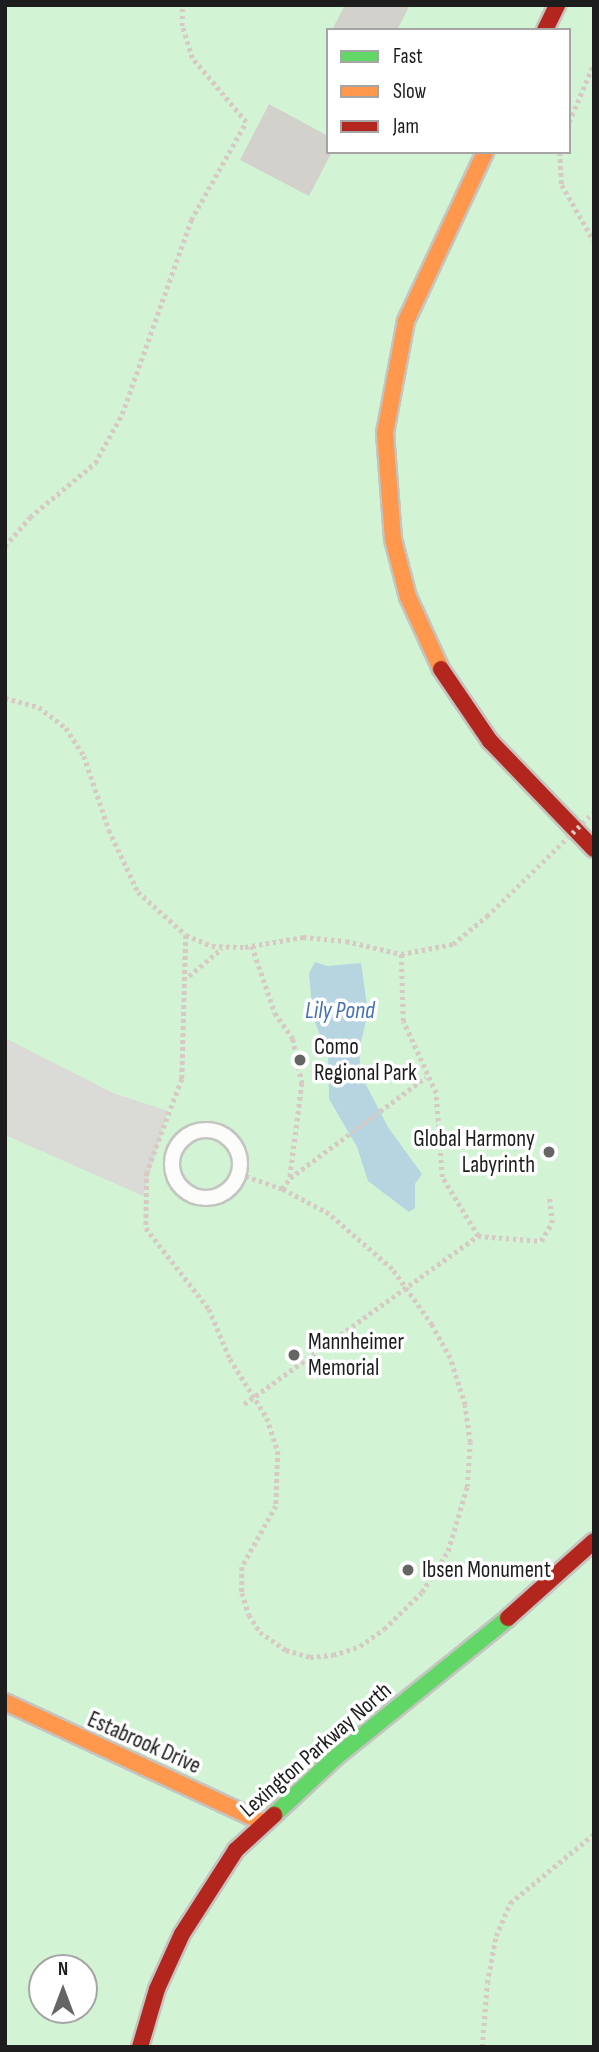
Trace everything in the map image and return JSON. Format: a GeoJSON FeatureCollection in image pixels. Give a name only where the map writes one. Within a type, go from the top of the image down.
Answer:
{"type":"FeatureCollection","features":[{"type":"Feature","properties":{"kind":"main road"},"geometry":{"type":"LineString","coordinates":[[546,28],[557,5]]}},
{"type":"Feature","properties":{"kind":"main road"},"geometry":{"type":"LineString","coordinates":[[484,154],[429,265],[407,321],[393,373],[386,433],[393,539],[408,597],[432,653],[458,699],[491,741],[594,849]]}},
{"type":"Feature","properties":{"kind":"main road","name":"Lexington Parkway North"},"geometry":{"type":"LineString","coordinates":[[139,2047],[157,1989],[182,1934],[236,1850],[336,1757],[545,1589],[594,1541]]}},
{"type":"Feature","properties":{"kind":"main road","name":"Estabrook Drive"},"geometry":{"type":"LineString","coordinates":[[5,1702],[265,1823]]}},
{"type":"Feature","properties":{"kind":"lane"},"geometry":{"type":"LineString","coordinates":[[218,1131],[237,1148],[238,1174],[225,1193],[195,1197],[176,1181],[172,1164],[176,1146],[194,1132],[218,1131]]}},
{"type":"Feature","properties":{"kind":"path"},"geometry":{"type":"LineString","coordinates":[[5,546],[30,517],[95,463],[109,439],[122,414],[191,220],[246,122],[192,58],[182,26],[182,5]]}},
{"type":"Feature","properties":{"kind":"path"},"geometry":{"type":"LineString","coordinates":[[571,117],[594,63]]}},
{"type":"Feature","properties":{"kind":"path"},"geometry":{"type":"LineString","coordinates":[[560,154],[562,185],[594,241]]}},
{"type":"Feature","properties":{"kind":"path"},"geometry":{"type":"LineString","coordinates":[[5,698],[39,707],[66,728],[85,756],[109,830],[138,892],[186,935],[224,946],[252,946],[303,937],[346,941],[401,954],[453,944],[487,916],[594,813]]}},
{"type":"Feature","properties":{"kind":"path"},"geometry":{"type":"LineString","coordinates":[[186,935],[188,976],[182,1079],[147,1172],[144,1213],[154,1243],[209,1309],[230,1359],[267,1418],[278,1451],[280,1487],[276,1506],[242,1567],[242,1594],[249,1615],[260,1632],[286,1650],[310,1657],[360,1646],[422,1592],[448,1551],[467,1487],[470,1442],[465,1405],[450,1358],[406,1286],[345,1225],[282,1189],[238,1174]]}},
{"type":"Feature","properties":{"kind":"path"},"geometry":{"type":"LineString","coordinates":[[188,976],[224,946]]}},
{"type":"Feature","properties":{"kind":"path"},"geometry":{"type":"LineString","coordinates":[[252,946],[275,1013],[293,1039],[302,1083],[290,1178]]}},
{"type":"Feature","properties":{"kind":"path"},"geometry":{"type":"LineString","coordinates":[[401,954],[403,1021],[426,1077],[436,1093],[442,1177],[478,1236]]}},
{"type":"Feature","properties":{"kind":"path"},"geometry":{"type":"LineString","coordinates":[[282,1189],[290,1178],[388,1102],[426,1077]]}},
{"type":"Feature","properties":{"kind":"path"},"geometry":{"type":"LineString","coordinates":[[244,1404],[478,1236],[541,1241],[552,1223],[549,1195]]}},
{"type":"Feature","properties":{"kind":"path"},"geometry":{"type":"LineString","coordinates":[[482,2047],[490,1971],[510,1903],[594,1834]]}},
{"type":"Feature","properties":{"kind":"green space","name":"Como Regional Park"},"geometry":{"type":"Polygon","coordinates":[[[5,5],[594,5],[594,2047],[5,2047],[5,5]]]}},
{"type":"Feature","properties":{"kind":"shaded area"},"geometry":{"type":"Polygon","coordinates":[[[5,1038],[113,1093],[168,1111],[143,1196],[5,1135],[5,1038]]]}},
{"type":"Feature","properties":{"kind":"water","name":"Lily Pond"},"geometry":{"type":"Polygon","coordinates":[[[315,962],[328,966],[361,963],[368,1012],[359,1051],[361,1075],[388,1127],[422,1174],[415,1184],[415,1208],[409,1212],[368,1181],[357,1147],[329,1099],[328,1056],[313,1017],[309,973],[315,962]]]}},
{"type":"Feature","properties":{"kind":"building"},"geometry":{"type":"Polygon","coordinates":[[[345,5],[410,5],[398,28],[333,28],[345,5]]]}},
{"type":"Feature","properties":{"kind":"building"},"geometry":{"type":"Polygon","coordinates":[[[269,104],[326,135],[326,154],[331,154],[309,196],[240,160],[269,104]]]}},
{"type":"Feature","properties":{"kind":"traffic: fast"},"geometry":{"type":"LineString","coordinates":[[274,1815],[336,1757],[508,1618]]}},
{"type":"Feature","properties":{"kind":"traffic: slow"},"geometry":{"type":"LineString","coordinates":[[441,669],[408,597],[393,539],[385,433],[406,321],[484,154]]}},
{"type":"Feature","properties":{"kind":"traffic: slow"},"geometry":{"type":"LineString","coordinates":[[5,1702],[265,1823]]}},
{"type":"Feature","properties":{"kind":"traffic: jam"},"geometry":{"type":"LineString","coordinates":[[546,28],[557,5]]}},
{"type":"Feature","properties":{"kind":"traffic: jam"},"geometry":{"type":"LineString","coordinates":[[441,669],[490,741],[594,849]]}},
{"type":"Feature","properties":{"kind":"traffic: jam"},"geometry":{"type":"LineString","coordinates":[[508,1618],[594,1541]]}},
{"type":"Feature","properties":{"kind":"traffic: jam"},"geometry":{"type":"LineString","coordinates":[[140,2047],[157,1989],[182,1934],[236,1850],[274,1815]]}},
{"type":"Feature","properties":{"kind":"place","name":"Como Regional Park"},"geometry":{"type":"Point","coordinates":[300,1060]}},
{"type":"Feature","properties":{"kind":"place","name":"Global Harmony Labyrinth"},"geometry":{"type":"Point","coordinates":[549,1152]}},
{"type":"Feature","properties":{"kind":"place","name":"Mannheimer Memorial"},"geometry":{"type":"Point","coordinates":[294,1355]}},
{"type":"Feature","properties":{"kind":"place","name":"Ibsen Monument"},"geometry":{"type":"Point","coordinates":[408,1570]}}]}
